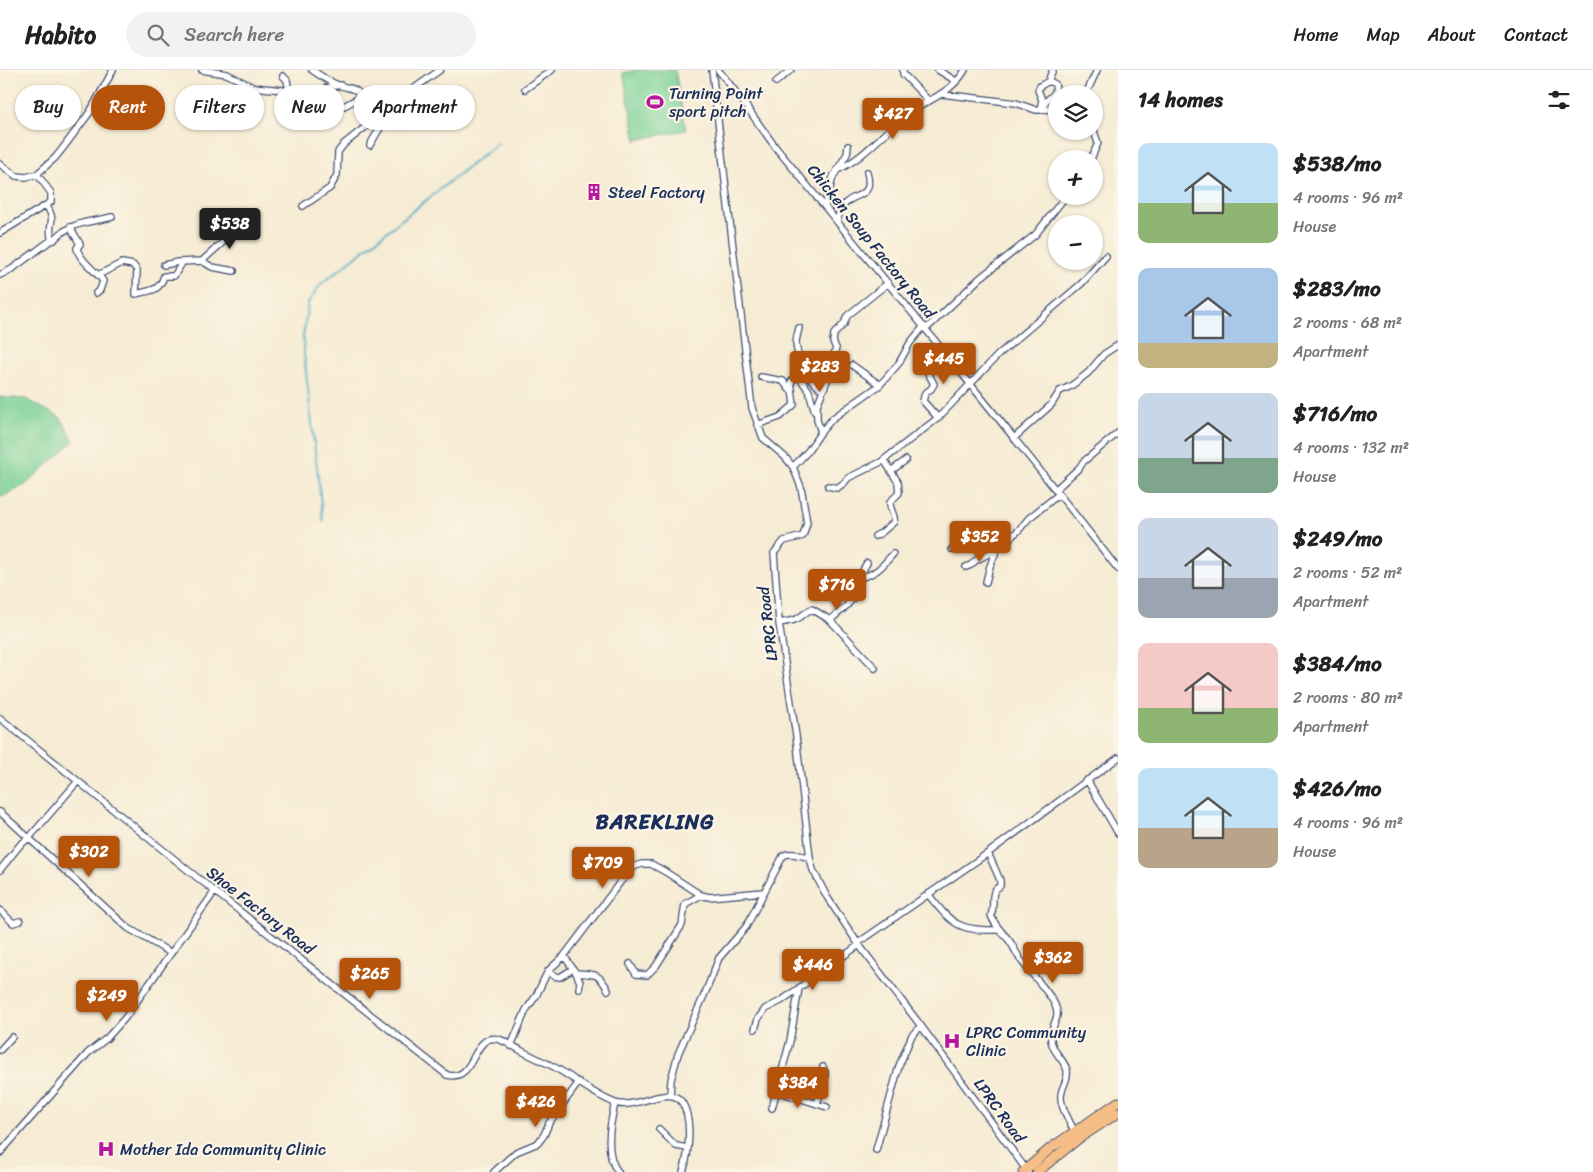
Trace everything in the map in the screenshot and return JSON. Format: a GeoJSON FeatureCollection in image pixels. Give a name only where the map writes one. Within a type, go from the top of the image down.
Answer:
{"type":"FeatureCollection","features":[{"type":"Feature","properties":{"kind":"main road"},"geometry":{"type":"LineString","coordinates":[[1025,1171],[1074,1131],[1118,1102]]}},
{"type":"Feature","properties":{"kind":"main road"},"geometry":{"type":"LineString","coordinates":[[1037,1172],[1078,1139],[1118,1113]]}},
{"type":"Feature","properties":{"kind":"street"},"geometry":{"type":"LineString","coordinates":[[0,164],[16,176],[26,177],[37,174],[55,158],[90,112],[112,72],[105,70]]}},
{"type":"Feature","properties":{"kind":"street"},"geometry":{"type":"LineString","coordinates":[[202,70],[227,74],[253,87],[274,90]]}},
{"type":"Feature","properties":{"kind":"street"},"geometry":{"type":"LineString","coordinates":[[312,70],[338,85]]}},
{"type":"Feature","properties":{"kind":"street"},"geometry":{"type":"LineString","coordinates":[[419,85],[440,70]]}},
{"type":"Feature","properties":{"kind":"street"},"geometry":{"type":"LineString","coordinates":[[525,89],[552,70]]}},
{"type":"Feature","properties":{"kind":"street","name":"LPRC Road"},"geometry":{"type":"LineString","coordinates":[[712,70],[752,408],[763,438],[785,456],[793,467],[801,487],[807,524],[803,536],[784,541],[774,553],[780,623],[796,736],[810,858],[820,886],[858,944],[921,1026],[1025,1171]]}},
{"type":"Feature","properties":{"kind":"street","name":"Chicken Soup Factory Road"},"geometry":{"type":"LineString","coordinates":[[718,70],[736,91],[774,145],[971,384],[1118,569]]}},
{"type":"Feature","properties":{"kind":"street"},"geometry":{"type":"LineString","coordinates":[[776,82],[791,70]]}},
{"type":"Feature","properties":{"kind":"street"},"geometry":{"type":"LineString","coordinates":[[904,70],[903,74],[929,101]]}},
{"type":"Feature","properties":{"kind":"street"},"geometry":{"type":"LineString","coordinates":[[938,70],[956,81]]}},
{"type":"Feature","properties":{"kind":"street"},"geometry":{"type":"LineString","coordinates":[[837,170],[858,158],[902,118],[942,94],[965,70]]}},
{"type":"Feature","properties":{"kind":"street"},"geometry":{"type":"LineString","coordinates":[[1040,110],[1042,100],[1038,90],[1040,86],[1049,81],[1053,70]]}},
{"type":"Feature","properties":{"kind":"street"},"geometry":{"type":"LineString","coordinates":[[1090,85],[1097,70]]}},
{"type":"Feature","properties":{"kind":"street"},"geometry":{"type":"LineString","coordinates":[[283,76],[287,80],[288,85]]}},
{"type":"Feature","properties":{"kind":"street"},"geometry":{"type":"LineString","coordinates":[[1040,110],[1044,102],[1054,96],[1056,92],[1055,84],[1049,81]]}},
{"type":"Feature","properties":{"kind":"street"},"geometry":{"type":"LineString","coordinates":[[942,94],[1016,103],[1036,110],[1048,109]]}},
{"type":"Feature","properties":{"kind":"street"},"geometry":{"type":"LineString","coordinates":[[303,206],[330,188],[337,176],[338,152],[344,144],[361,130]]}},
{"type":"Feature","properties":{"kind":"street"},"geometry":{"type":"LineString","coordinates":[[370,145],[379,130]]}},
{"type":"Feature","properties":{"kind":"street"},"geometry":{"type":"LineString","coordinates":[[825,206],[830,184],[847,154],[848,146]]}},
{"type":"Feature","properties":{"kind":"street"},"geometry":{"type":"LineString","coordinates":[[837,220],[843,206],[865,193],[868,185],[867,172]]}},
{"type":"Feature","properties":{"kind":"street"},"geometry":{"type":"LineString","coordinates":[[0,233],[51,202],[51,193],[37,174]]}},
{"type":"Feature","properties":{"kind":"street"},"geometry":{"type":"LineString","coordinates":[[46,205],[51,213],[53,222],[50,229],[50,237],[54,240]]}},
{"type":"Feature","properties":{"kind":"street"},"geometry":{"type":"LineString","coordinates":[[793,467],[808,451],[820,430],[833,418],[880,385],[899,363],[910,343],[980,278],[1035,235],[1059,205]]}},
{"type":"Feature","properties":{"kind":"street"},"geometry":{"type":"LineString","coordinates":[[0,275],[12,269],[75,224],[112,217]]}},
{"type":"Feature","properties":{"kind":"street"},"geometry":{"type":"LineString","coordinates":[[164,265],[178,262],[202,261],[232,234],[236,224]]}},
{"type":"Feature","properties":{"kind":"street"},"geometry":{"type":"LineString","coordinates":[[70,227],[80,244],[76,248],[78,254],[102,281],[100,290],[96,293]]}},
{"type":"Feature","properties":{"kind":"street"},"geometry":{"type":"LineString","coordinates":[[828,486],[837,488],[848,478],[862,473],[884,460],[938,418],[999,354],[1081,284],[1106,256]]}},
{"type":"Feature","properties":{"kind":"street"},"geometry":{"type":"LineString","coordinates":[[202,261],[212,267],[234,271]]}},
{"type":"Feature","properties":{"kind":"street"},"geometry":{"type":"LineString","coordinates":[[98,275],[122,263],[133,265],[138,270],[136,294],[157,288],[161,285],[164,276],[174,276],[182,263]]}},
{"type":"Feature","properties":{"kind":"street"},"geometry":{"type":"LineString","coordinates":[[820,430],[817,420],[818,405],[834,364],[836,348],[833,342],[834,334],[844,324],[847,316],[888,283]]}},
{"type":"Feature","properties":{"kind":"street"},"geometry":{"type":"LineString","coordinates":[[799,328],[796,343],[803,368],[815,385],[823,390]]}},
{"type":"Feature","properties":{"kind":"street"},"geometry":{"type":"LineString","coordinates":[[1014,438],[1051,404],[1060,392],[1071,386],[1088,372],[1104,354],[1118,345]]}},
{"type":"Feature","properties":{"kind":"street"},"geometry":{"type":"LineString","coordinates":[[920,358],[934,384],[932,389],[924,395],[923,401],[938,418]]}},
{"type":"Feature","properties":{"kind":"street"},"geometry":{"type":"LineString","coordinates":[[852,365],[880,385]]}},
{"type":"Feature","properties":{"kind":"street"},"geometry":{"type":"LineString","coordinates":[[757,425],[780,417],[794,405],[791,382],[803,368]]}},
{"type":"Feature","properties":{"kind":"street"},"geometry":{"type":"LineString","coordinates":[[797,374],[809,392],[815,411],[816,423],[820,430]]}},
{"type":"Feature","properties":{"kind":"street"},"geometry":{"type":"LineString","coordinates":[[762,377],[783,381],[791,389]]}},
{"type":"Feature","properties":{"kind":"street"},"geometry":{"type":"LineString","coordinates":[[966,567],[997,548],[1018,531],[1083,462],[1118,433]]}},
{"type":"Feature","properties":{"kind":"street"},"geometry":{"type":"LineString","coordinates":[[874,536],[881,533],[895,520],[890,502],[899,493],[898,482],[884,460]]}},
{"type":"Feature","properties":{"kind":"street"},"geometry":{"type":"LineString","coordinates":[[891,472],[906,460]]}},
{"type":"Feature","properties":{"kind":"street"},"geometry":{"type":"LineString","coordinates":[[952,549],[977,545],[997,548]]}},
{"type":"Feature","properties":{"kind":"street"},"geometry":{"type":"LineString","coordinates":[[986,582],[997,548]]}},
{"type":"Feature","properties":{"kind":"street"},"geometry":{"type":"LineString","coordinates":[[861,577],[868,576],[877,570],[893,554]]}},
{"type":"Feature","properties":{"kind":"street"},"geometry":{"type":"LineString","coordinates":[[830,620],[849,603],[857,591],[867,563]]}},
{"type":"Feature","properties":{"kind":"street"},"geometry":{"type":"LineString","coordinates":[[780,623],[796,619],[812,608],[830,620],[875,668]]}},
{"type":"Feature","properties":{"kind":"street","name":"Shoe Factory Road"},"geometry":{"type":"LineString","coordinates":[[0,718],[447,1075],[456,1076],[462,1074],[477,1050],[488,1040],[498,1039],[554,1067],[615,1103]]}},
{"type":"Feature","properties":{"kind":"street"},"geometry":{"type":"LineString","coordinates":[[755,1029],[761,1013],[765,1009],[781,1002],[858,944],[988,853],[1118,758]]}},
{"type":"Feature","properties":{"kind":"street"},"geometry":{"type":"LineString","coordinates":[[0,870],[78,780]]}},
{"type":"Feature","properties":{"kind":"street"},"geometry":{"type":"LineString","coordinates":[[1087,780],[1118,833]]}},
{"type":"Feature","properties":{"kind":"street"},"geometry":{"type":"LineString","coordinates":[[0,812],[128,928],[171,954]]}},
{"type":"Feature","properties":{"kind":"street"},"geometry":{"type":"LineString","coordinates":[[988,853],[1000,880],[1000,886],[995,888],[992,896],[994,908],[991,915],[992,920],[1010,941],[1019,957],[1054,1003],[1058,1018],[1050,1032],[1051,1042],[1053,1048],[1065,1064],[1068,1073],[1061,1101],[1074,1131]]}},
{"type":"Feature","properties":{"kind":"street"},"geometry":{"type":"LineString","coordinates":[[670,1095],[671,1080],[678,1054],[719,958],[746,927],[785,854],[810,858]]}},
{"type":"Feature","properties":{"kind":"street"},"geometry":{"type":"LineString","coordinates":[[511,1046],[526,1010],[536,996],[548,972],[564,956],[635,866],[651,864],[690,886],[701,895],[709,897],[763,892]]}},
{"type":"Feature","properties":{"kind":"street"},"geometry":{"type":"LineString","coordinates":[[0,1153],[88,1053],[107,1038],[124,1018],[215,891]]}},
{"type":"Feature","properties":{"kind":"street"},"geometry":{"type":"LineString","coordinates":[[928,894],[944,915],[960,926],[976,931],[999,930]]}},
{"type":"Feature","properties":{"kind":"street"},"geometry":{"type":"LineString","coordinates":[[630,964],[636,974],[642,976],[651,972],[682,925],[685,904],[701,895]]}},
{"type":"Feature","properties":{"kind":"street"},"geometry":{"type":"LineString","coordinates":[[0,910],[14,924],[20,921]]}},
{"type":"Feature","properties":{"kind":"street"},"geometry":{"type":"LineString","coordinates":[[564,956],[575,971],[580,982],[579,989]]}},
{"type":"Feature","properties":{"kind":"street"},"geometry":{"type":"LineString","coordinates":[[548,972],[560,977],[575,971],[595,974],[602,980],[608,990]]}},
{"type":"Feature","properties":{"kind":"street"},"geometry":{"type":"LineString","coordinates":[[772,1108],[790,1041],[799,988]]}},
{"type":"Feature","properties":{"kind":"street"},"geometry":{"type":"LineString","coordinates":[[876,1150],[899,1066],[912,1036],[921,1026]]}},
{"type":"Feature","properties":{"kind":"street"},"geometry":{"type":"LineString","coordinates":[[0,1050],[12,1037]]}},
{"type":"Feature","properties":{"kind":"street"},"geometry":{"type":"LineString","coordinates":[[817,1104],[825,1077],[823,1067]]}},
{"type":"Feature","properties":{"kind":"street"},"geometry":{"type":"LineString","coordinates":[[494,1172],[516,1152],[538,1143],[544,1135],[549,1122],[578,1082]]}},
{"type":"Feature","properties":{"kind":"street"},"geometry":{"type":"LineString","coordinates":[[776,1090],[827,1107]]}},
{"type":"Feature","properties":{"kind":"street"},"geometry":{"type":"LineString","coordinates":[[618,1172],[611,1157],[610,1129],[615,1103],[620,1105],[634,1104],[670,1095],[682,1102],[690,1134],[684,1172]]}},
{"type":"Feature","properties":{"kind":"street"},"geometry":{"type":"LineString","coordinates":[[659,1129],[676,1146],[687,1148]]}},
{"type":"Feature","properties":{"kind":"green space","name":"Turning Point sport pitch"},"geometry":{"type":"Polygon","coordinates":[[[638,70],[675,70],[686,130],[636,140],[623,73],[638,70]]]}},
{"type":"Feature","properties":{"kind":"green space"},"geometry":{"type":"Polygon","coordinates":[[[0,397],[26,399],[61,418],[74,441],[25,485],[0,498],[0,397]]]}},
{"type":"Feature","properties":{"kind":"waterway"},"geometry":{"type":"LineString","coordinates":[[323,521],[304,354],[303,337],[308,303],[320,285],[498,143]]}},
{"type":"Feature","properties":{"kind":"place","name":"Turning Point sport pitch"},"geometry":{"type":"Point","coordinates":[655,102]}},
{"type":"Feature","properties":{"kind":"place","name":"Steel Factory"},"geometry":{"type":"Point","coordinates":[594,192]}},
{"type":"Feature","properties":{"kind":"place","name":"LPRC Community Clinic"},"geometry":{"type":"Point","coordinates":[952,1041]}},
{"type":"Feature","properties":{"kind":"place","name":"Mother Ida Community Clinic"},"geometry":{"type":"Point","coordinates":[106,1149]}},
{"type":"Feature","properties":{"kind":"district","name":"BAREKLING"},"geometry":{"type":"Point","coordinates":[655,822]}}]}
